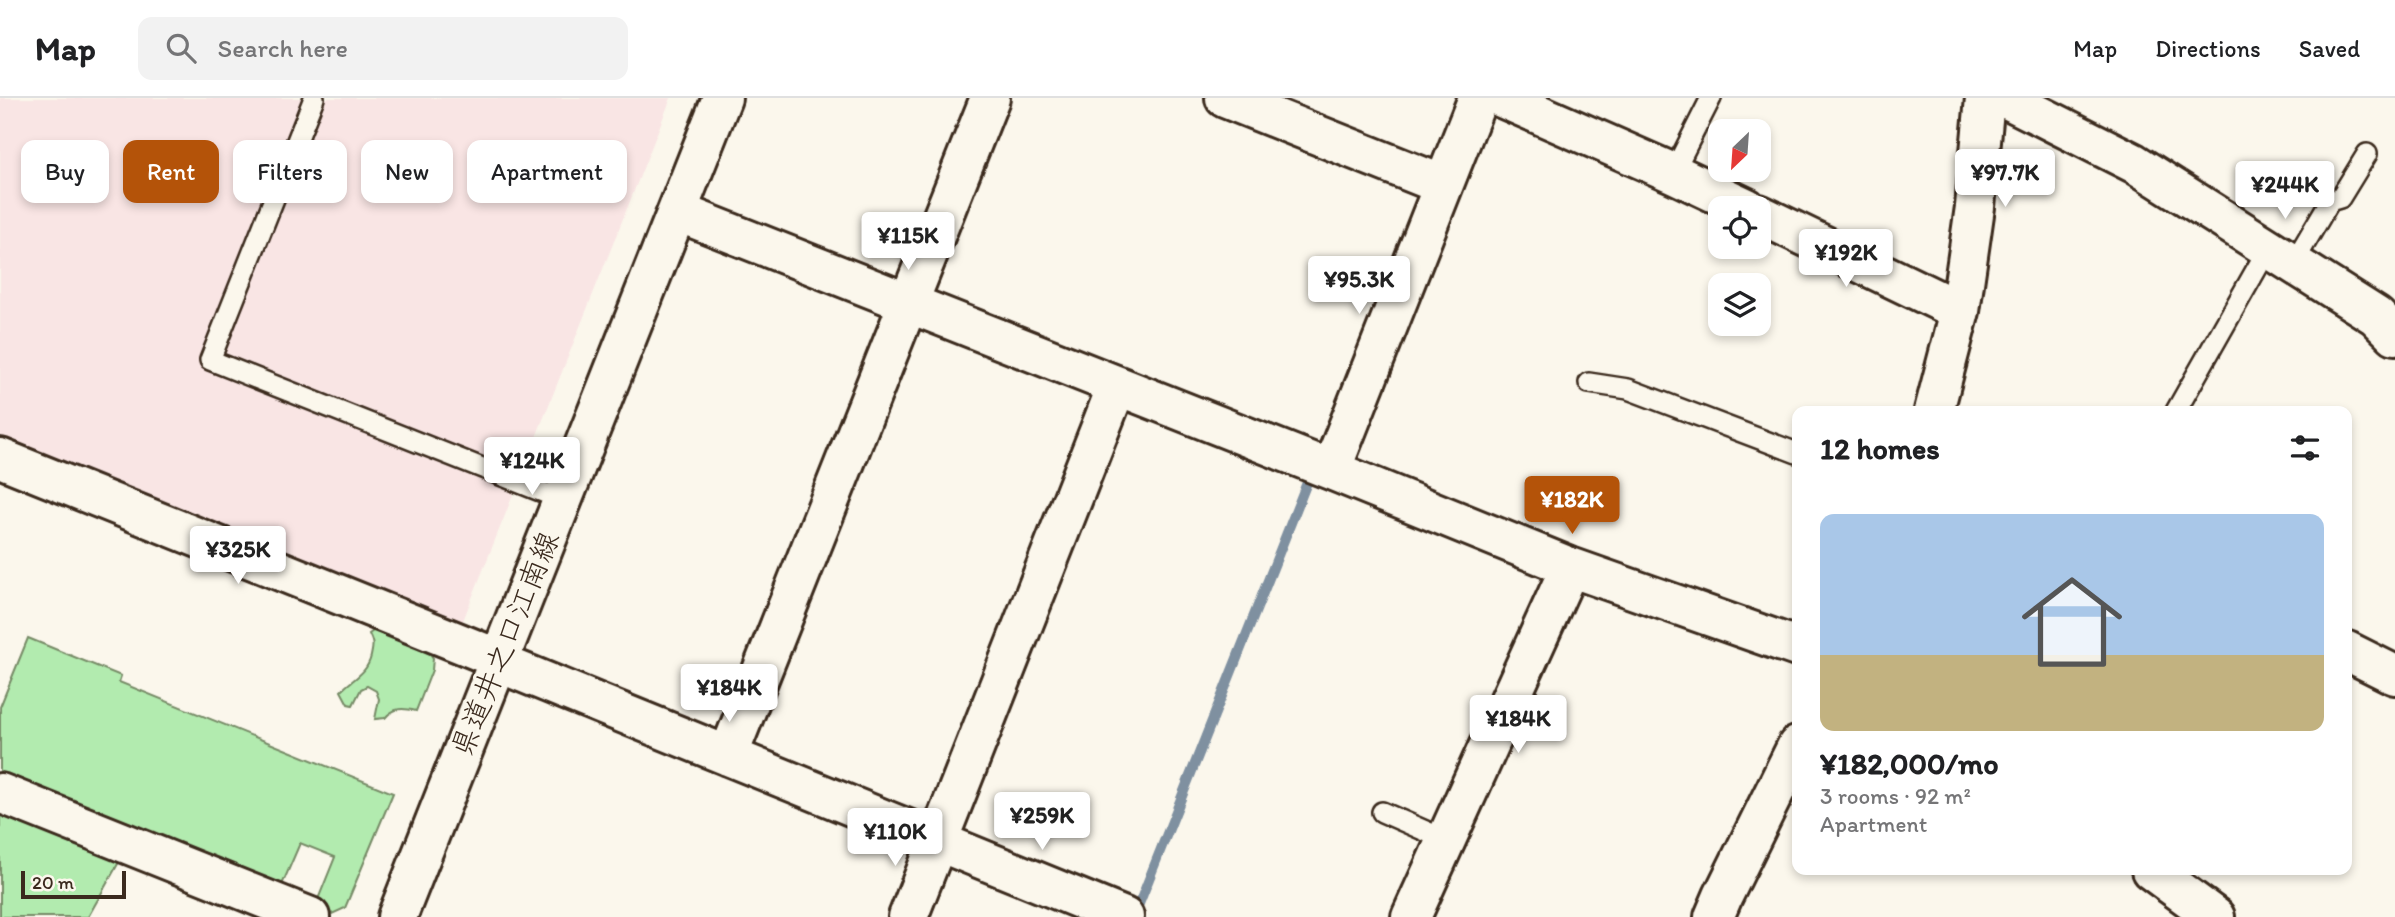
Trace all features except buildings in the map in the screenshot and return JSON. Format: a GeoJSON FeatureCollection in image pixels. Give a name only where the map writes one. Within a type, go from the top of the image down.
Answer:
{"type":"FeatureCollection","features":[{"type":"Feature","properties":{"kind":"street","name":"県道井之口江南線"},"geometry":{"type":"LineString","coordinates":[[397,917],[722,98]]}},
{"type":"Feature","properties":{"kind":"street"},"geometry":{"type":"LineString","coordinates":[[729,756],[990,98]]}},
{"type":"Feature","properties":{"kind":"street"},"geometry":{"type":"LineString","coordinates":[[1225,98],[1443,185]]}},
{"type":"Feature","properties":{"kind":"street"},"geometry":{"type":"LineString","coordinates":[[1331,470],[1478,98]]}},
{"type":"Feature","properties":{"kind":"street"},"geometry":{"type":"LineString","coordinates":[[1502,98],[1722,196]]}},
{"type":"Feature","properties":{"kind":"street"},"geometry":{"type":"LineString","coordinates":[[1935,406],[1960,311],[1975,207],[1985,98]]}},
{"type":"Feature","properties":{"kind":"street"},"geometry":{"type":"LineString","coordinates":[[2005,98],[2134,163],[2376,316],[2395,335]]}},
{"type":"Feature","properties":{"kind":"street"},"geometry":{"type":"LineString","coordinates":[[678,212],[1570,567],[1792,645]]}},
{"type":"Feature","properties":{"kind":"street"},"geometry":{"type":"LineString","coordinates":[[1771,220],[1960,311]]}},
{"type":"Feature","properties":{"kind":"street"},"geometry":{"type":"LineString","coordinates":[[908,917],[1117,386]]}},
{"type":"Feature","properties":{"kind":"street"},"geometry":{"type":"LineString","coordinates":[[0,458],[1124,917]]}},
{"type":"Feature","properties":{"kind":"street"},"geometry":{"type":"LineString","coordinates":[[1411,917],[1570,567]]}},
{"type":"Feature","properties":{"kind":"street"},"geometry":{"type":"LineString","coordinates":[[2352,654],[2395,675]]}},
{"type":"Feature","properties":{"kind":"street"},"geometry":{"type":"LineString","coordinates":[[1714,917],[1792,756]]}},
{"type":"Feature","properties":{"kind":"street"},"geometry":{"type":"LineString","coordinates":[[0,793],[310,917]]}},
{"type":"Feature","properties":{"kind":"street"},"geometry":{"type":"LineString","coordinates":[[2158,875],[2214,917]]}},
{"type":"Feature","properties":{"kind":"lane"},"geometry":{"type":"LineString","coordinates":[[314,98],[210,360],[563,500]]}},
{"type":"Feature","properties":{"kind":"lane"},"geometry":{"type":"LineString","coordinates":[[1673,173],[1712,98]]}},
{"type":"Feature","properties":{"kind":"lane"},"geometry":{"type":"LineString","coordinates":[[2179,406],[2281,254],[2330,201],[2340,198],[2367,154]]}},
{"type":"Feature","properties":{"kind":"lane"},"geometry":{"type":"LineString","coordinates":[[1589,383],[1629,389],[1792,451]]}},
{"type":"Feature","properties":{"kind":"lane"},"geometry":{"type":"LineString","coordinates":[[1382,812],[1446,840]]}},
{"type":"Feature","properties":{"kind":"shaded area"},"geometry":{"type":"Polygon","coordinates":[[[0,98],[671,98],[462,623],[0,436],[0,98]]]}},
{"type":"Feature","properties":{"kind":"green space"},"geometry":{"type":"Polygon","coordinates":[[[377,628],[425,646],[433,658],[432,670],[416,711],[399,709],[385,718],[375,719],[379,699],[376,691],[367,686],[361,689],[353,705],[348,704],[341,691],[359,676],[369,662],[373,647],[369,634],[377,628]]]}},
{"type":"Feature","properties":{"kind":"green space"},"geometry":{"type":"Polygon","coordinates":[[[28,638],[121,676],[119,682],[393,793],[345,908],[332,914],[315,907],[335,857],[300,843],[279,892],[0,780],[0,707],[28,638]]]}},
{"type":"Feature","properties":{"kind":"green space"},"geometry":{"type":"Polygon","coordinates":[[[0,806],[123,855],[88,917],[0,917],[0,806]]]}},
{"type":"Feature","properties":{"kind":"waterway"},"geometry":{"type":"LineString","coordinates":[[1139,904],[1308,480]]}}]}
